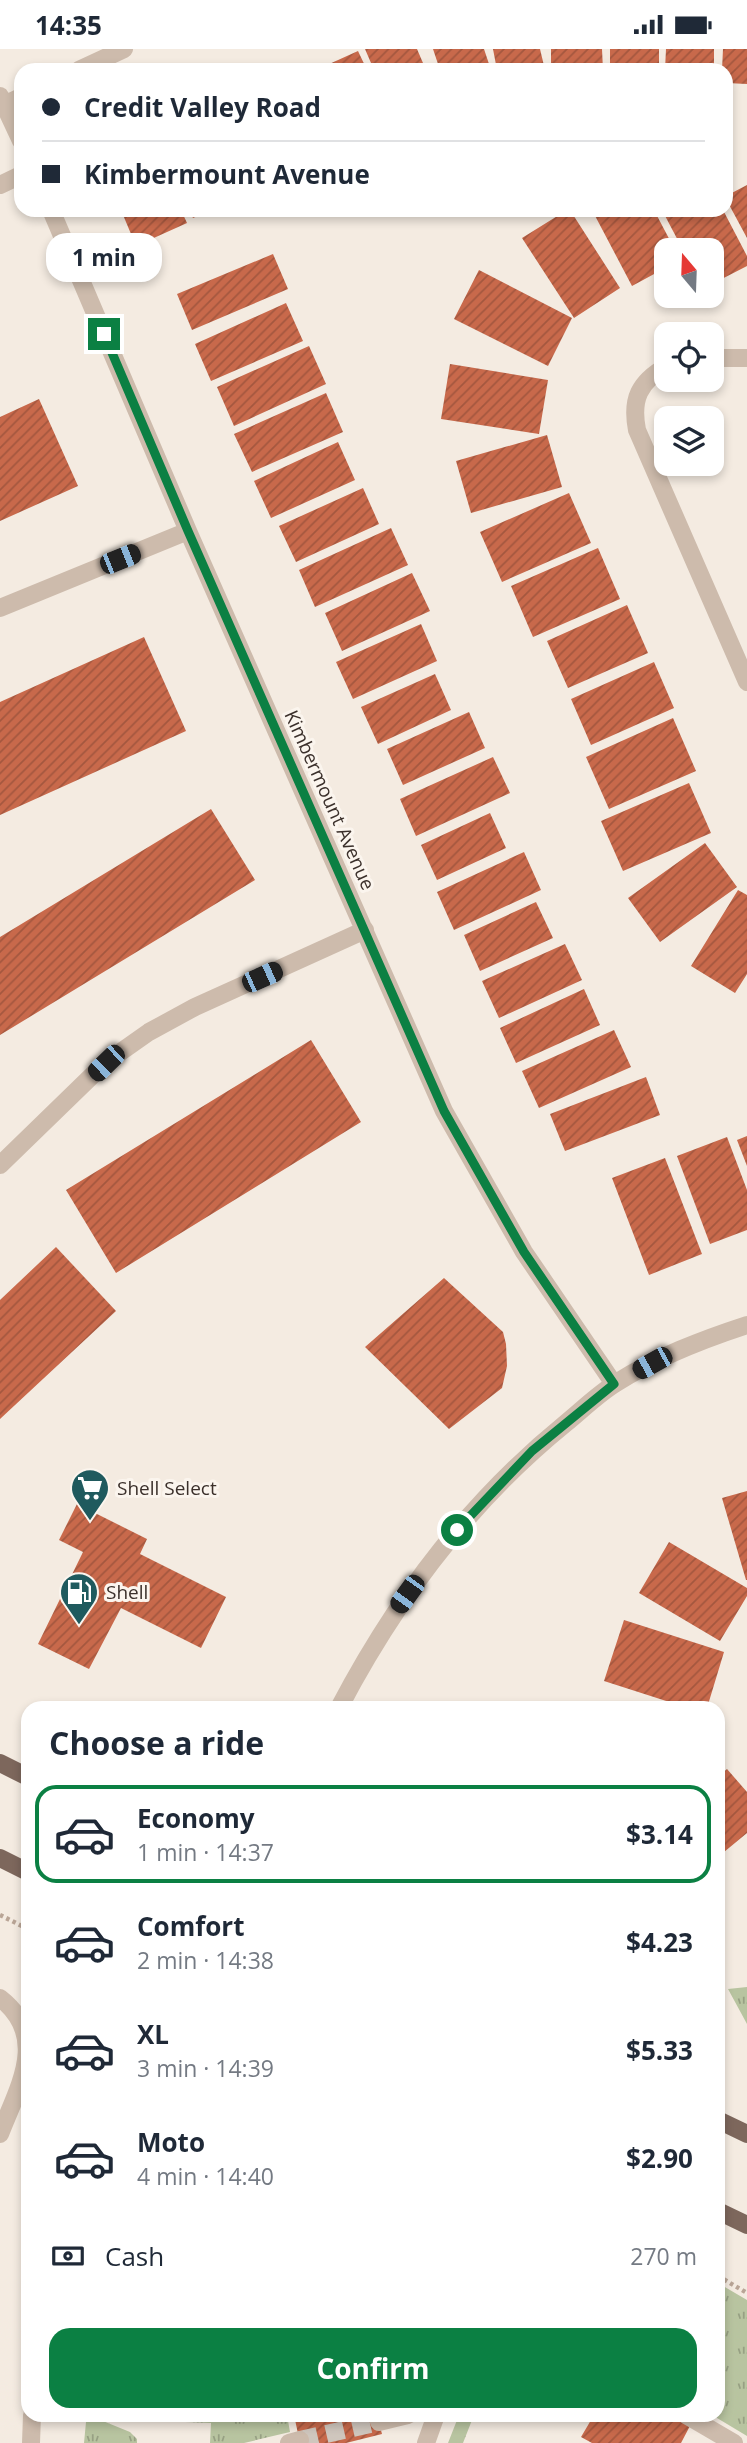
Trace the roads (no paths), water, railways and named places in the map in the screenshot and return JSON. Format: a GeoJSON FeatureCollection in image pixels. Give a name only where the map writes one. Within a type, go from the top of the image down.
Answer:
{"type":"FeatureCollection","features":[{"type":"Feature","properties":{"kind":"main road"},"geometry":{"type":"LineString","coordinates":[[0,1763],[21,1774]]}},
{"type":"Feature","properties":{"kind":"main road"},"geometry":{"type":"LineString","coordinates":[[0,1858],[21,1868]]}},
{"type":"Feature","properties":{"kind":"main road"},"geometry":{"type":"LineString","coordinates":[[725,2123],[747,2134]]}},
{"type":"Feature","properties":{"kind":"main road"},"geometry":{"type":"LineString","coordinates":[[725,2214],[747,2225]]}},
{"type":"Feature","properties":{"kind":"street"},"geometry":{"type":"LineString","coordinates":[[94,63],[124,49]]}},
{"type":"Feature","properties":{"kind":"street"},"geometry":{"type":"LineString","coordinates":[[8,99],[14,118]]}},
{"type":"Feature","properties":{"kind":"street","name":"Kimbermount Avenue"},"geometry":{"type":"LineString","coordinates":[[54,217],[188,531],[444,1111],[524,1252],[614,1384]]}},
{"type":"Feature","properties":{"kind":"street"},"geometry":{"type":"LineString","coordinates":[[724,358],[747,358]]}},
{"type":"Feature","properties":{"kind":"street"},"geometry":{"type":"LineString","coordinates":[[654,375],[648,379],[638,395],[634,411],[637,430],[747,682]]}},
{"type":"Feature","properties":{"kind":"street"},"geometry":{"type":"LineString","coordinates":[[0,608],[188,531]]}},
{"type":"Feature","properties":{"kind":"street"},"geometry":{"type":"LineString","coordinates":[[0,1165],[106,1063],[149,1032],[195,1007],[365,930]]}},
{"type":"Feature","properties":{"kind":"street"},"geometry":{"type":"LineString","coordinates":[[343,1701],[395,1611],[439,1551],[532,1451],[614,1384],[671,1352],[747,1325]]}},
{"type":"Feature","properties":{"kind":"street"},"geometry":{"type":"LineString","coordinates":[[0,1998],[18,2016],[21,2025]]}},
{"type":"Feature","properties":{"kind":"street"},"geometry":{"type":"LineString","coordinates":[[0,2134],[21,2080]]}},
{"type":"Feature","properties":{"kind":"street"},"geometry":{"type":"LineString","coordinates":[[32,2422],[32,2443]]}},
{"type":"Feature","properties":{"kind":"street"},"geometry":{"type":"LineString","coordinates":[[426,2443],[434,2422]]}},
{"type":"Feature","properties":{"kind":"street"},"geometry":{"type":"LineString","coordinates":[[698,2422],[734,2443]]}},
{"type":"Feature","properties":{"kind":"tunnel"},"geometry":{"type":"LineString","coordinates":[[300,2440],[379,2422]]}},
{"type":"Feature","properties":{"kind":"place","name":"Shell Select"},"geometry":{"type":"Point","coordinates":[90,1522]}},
{"type":"Feature","properties":{"kind":"place","name":"Shell"},"geometry":{"type":"Point","coordinates":[79,1626]}}]}
